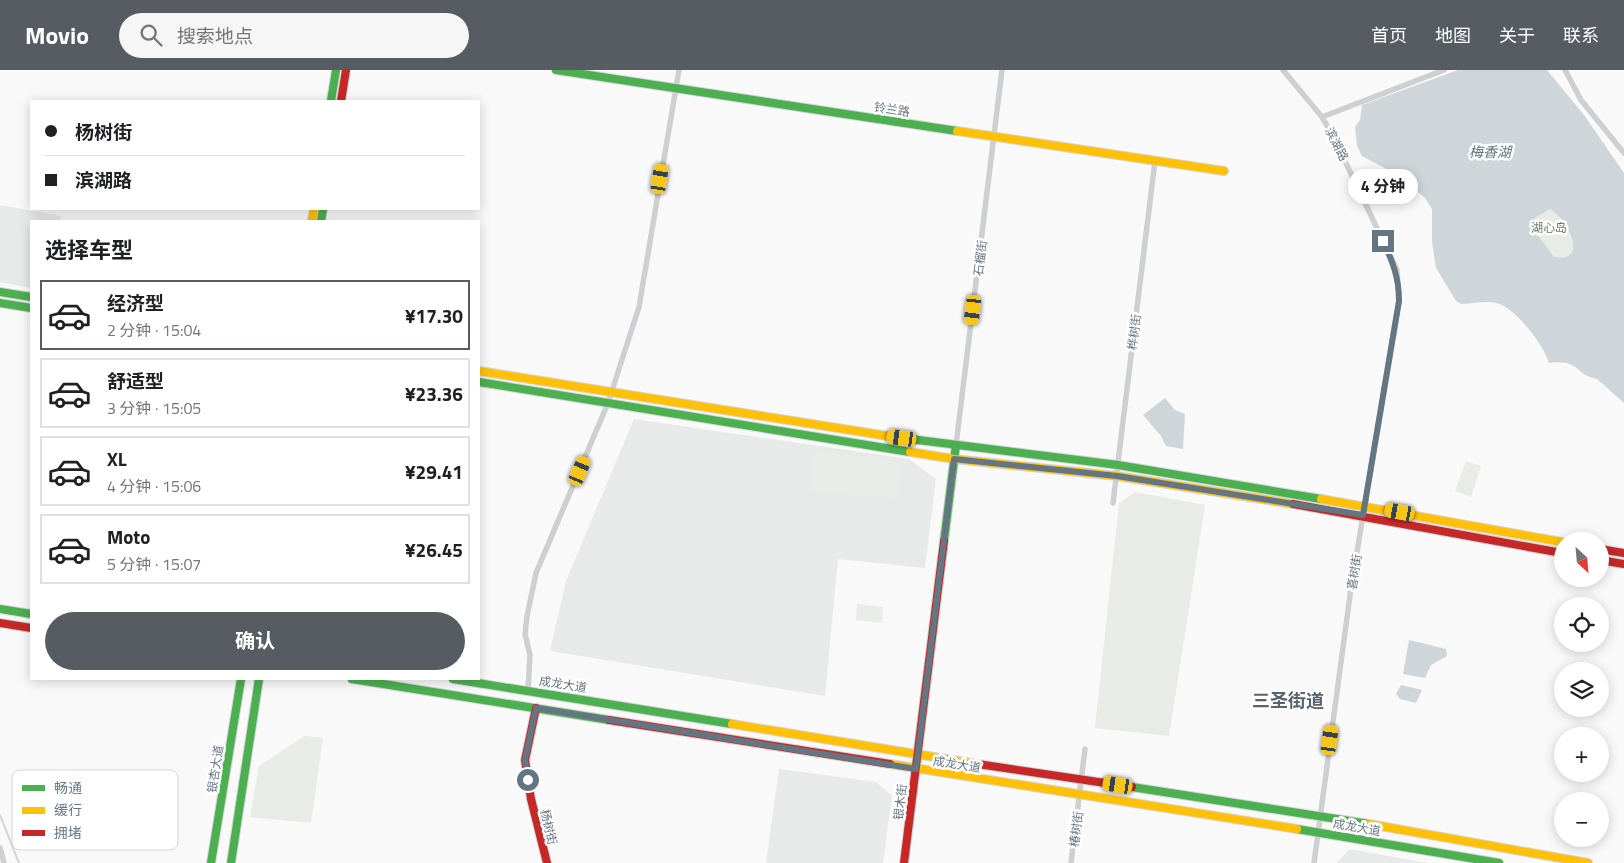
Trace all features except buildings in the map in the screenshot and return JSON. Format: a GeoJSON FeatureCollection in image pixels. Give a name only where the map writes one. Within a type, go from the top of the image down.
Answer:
{"type":"FeatureCollection","features":[{"type":"Feature","properties":{"kind":"main road"},"geometry":{"type":"LineString","coordinates":[[331,100],[336,70]]}},
{"type":"Feature","properties":{"kind":"main road"},"geometry":{"type":"LineString","coordinates":[[341,100],[346,70]]}},
{"type":"Feature","properties":{"kind":"main road","name":"铃兰路"},"geometry":{"type":"LineString","coordinates":[[556,70],[1224,171]]}},
{"type":"Feature","properties":{"kind":"main road"},"geometry":{"type":"LineString","coordinates":[[0,292],[30,297]]}},
{"type":"Feature","properties":{"kind":"main road"},"geometry":{"type":"LineString","coordinates":[[0,303],[30,308]]}},
{"type":"Feature","properties":{"kind":"main road"},"geometry":{"type":"LineString","coordinates":[[480,371],[786,421],[1118,465],[1364,506],[1554,541]]}},
{"type":"Feature","properties":{"kind":"main road"},"geometry":{"type":"LineString","coordinates":[[480,382],[954,459],[1117,476],[1363,515],[1554,551]]}},
{"type":"Feature","properties":{"kind":"main road","name":"银木街"},"geometry":{"type":"LineString","coordinates":[[904,863],[956,445]]}},
{"type":"Feature","properties":{"kind":"main road"},"geometry":{"type":"LineString","coordinates":[[1609,550],[1624,553]]}},
{"type":"Feature","properties":{"kind":"main road"},"geometry":{"type":"LineString","coordinates":[[1609,562],[1624,564]]}},
{"type":"Feature","properties":{"kind":"main road"},"geometry":{"type":"LineString","coordinates":[[0,609],[30,614]]}},
{"type":"Feature","properties":{"kind":"main road"},"geometry":{"type":"LineString","coordinates":[[0,623],[30,628]]}},
{"type":"Feature","properties":{"kind":"main road","name":"银杏大道"},"geometry":{"type":"LineString","coordinates":[[211,863],[241,680]]}},
{"type":"Feature","properties":{"kind":"main road"},"geometry":{"type":"LineString","coordinates":[[231,863],[259,680]]}},
{"type":"Feature","properties":{"kind":"main road","name":"成龙大道"},"geometry":{"type":"LineString","coordinates":[[358,680],[1317,832],[1499,863]]}},
{"type":"Feature","properties":{"kind":"main road","name":"成龙大道"},"geometry":{"type":"LineString","coordinates":[[460,680],[918,755],[1320,815],[1588,863]]}},
{"type":"Feature","properties":{"kind":"main road","name":"杨树街"},"geometry":{"type":"LineString","coordinates":[[536,708],[525,760],[531,799],[546,863]]}},
{"type":"Feature","properties":{"kind":"street"},"geometry":{"type":"LineString","coordinates":[[528,690],[530,655],[525,634],[526,616],[536,573],[608,403],[639,307],[678,70]]}},
{"type":"Feature","properties":{"kind":"street","name":"石榴街"},"geometry":{"type":"LineString","coordinates":[[956,445],[1002,70]]}},
{"type":"Feature","properties":{"kind":"street","name":"滨湖路"},"geometry":{"type":"LineString","coordinates":[[1283,70],[1322,117],[1392,258],[1399,282]]}},
{"type":"Feature","properties":{"kind":"street"},"geometry":{"type":"LineString","coordinates":[[1322,117],[1444,70]]}},
{"type":"Feature","properties":{"kind":"street"},"geometry":{"type":"LineString","coordinates":[[1565,70],[1581,100],[1624,153]]}},
{"type":"Feature","properties":{"kind":"street","name":"桦树街"},"geometry":{"type":"LineString","coordinates":[[1113,503],[1156,161]]}},
{"type":"Feature","properties":{"kind":"street","name":"喜树街"},"geometry":{"type":"LineString","coordinates":[[1314,863],[1364,506],[1395,324],[1399,282]]}},
{"type":"Feature","properties":{"kind":"street"},"geometry":{"type":"LineString","coordinates":[[1080,794],[1085,749]]}},
{"type":"Feature","properties":{"kind":"street","name":"椿树街"},"geometry":{"type":"LineString","coordinates":[[1071,863],[1080,794]]}},
{"type":"Feature","properties":{"kind":"street"},"geometry":{"type":"LineString","coordinates":[[0,848],[4,863]]}},
{"type":"Feature","properties":{"kind":"shaded area"},"geometry":{"type":"Polygon","coordinates":[[[0,205],[61,216],[60,220],[30,220],[30,288],[0,282],[0,205]]]}},
{"type":"Feature","properties":{"kind":"shaded area"},"geometry":{"type":"Polygon","coordinates":[[[634,419],[909,459],[936,479],[925,568],[838,559],[825,696],[550,651],[566,581],[634,419]]]}},
{"type":"Feature","properties":{"kind":"shaded area"},"geometry":{"type":"Polygon","coordinates":[[[779,769],[876,782],[892,796],[883,863],[766,863],[779,769]]]}},
{"type":"Feature","properties":{"kind":"shaded area"},"geometry":{"type":"Polygon","coordinates":[[[1350,849],[1427,863],[1336,863],[1350,849]]]}},
{"type":"Feature","properties":{"kind":"green space","name":"湖心岛"},"geometry":{"type":"Polygon","coordinates":[[[1550,208],[1562,221],[1572,239],[1573,247],[1571,254],[1565,258],[1554,258],[1533,229],[1535,218],[1550,208]]]}},
{"type":"Feature","properties":{"kind":"green space"},"geometry":{"type":"Polygon","coordinates":[[[813,451],[902,460],[898,499],[809,491],[813,451]]]}},
{"type":"Feature","properties":{"kind":"green space"},"geometry":{"type":"Polygon","coordinates":[[[1466,461],[1481,466],[1471,497],[1455,491],[1466,461]]]}},
{"type":"Feature","properties":{"kind":"green space"},"geometry":{"type":"Polygon","coordinates":[[[1135,492],[1205,505],[1169,736],[1095,728],[1119,503],[1135,492]]]}},
{"type":"Feature","properties":{"kind":"green space"},"geometry":{"type":"Polygon","coordinates":[[[857,604],[883,607],[882,623],[856,620],[857,604]]]}},
{"type":"Feature","properties":{"kind":"green space"},"geometry":{"type":"Polygon","coordinates":[[[304,736],[323,738],[311,823],[250,817],[259,766],[304,736]]]}},
{"type":"Feature","properties":{"kind":"water","name":"梅香湖"},"geometry":{"type":"Polygon","coordinates":[[[1458,70],[1547,70],[1584,115],[1624,173],[1624,403],[1597,379],[1584,374],[1572,365],[1559,362],[1549,363],[1546,355],[1528,328],[1504,306],[1492,302],[1461,304],[1456,301],[1436,268],[1432,242],[1432,209],[1425,198],[1398,175],[1362,156],[1357,146],[1355,127],[1360,120],[1362,105],[1458,70]],[[1550,209],[1535,218],[1533,229],[1554,257],[1565,257],[1571,254],[1573,247],[1572,239],[1563,221],[1550,209]]]}},
{"type":"Feature","properties":{"kind":"water"},"geometry":{"type":"Polygon","coordinates":[[[1165,398],[1175,410],[1185,414],[1183,449],[1166,446],[1161,436],[1143,415],[1165,398]]]}},
{"type":"Feature","properties":{"kind":"water"},"geometry":{"type":"Polygon","coordinates":[[[1409,640],[1446,649],[1447,656],[1431,665],[1425,678],[1403,674],[1409,640]]]}},
{"type":"Feature","properties":{"kind":"water"},"geometry":{"type":"Polygon","coordinates":[[[1401,685],[1422,690],[1416,703],[1400,699],[1396,694],[1401,685]]]}},
{"type":"Feature","properties":{"kind":"waterway"},"geometry":{"type":"LineString","coordinates":[[0,815],[12,845]]}},
{"type":"Feature","properties":{"kind":"waterway"},"geometry":{"type":"LineString","coordinates":[[14,850],[19,863]]}},
{"type":"Feature","properties":{"kind":"traffic: fast"},"geometry":{"type":"LineString","coordinates":[[331,100],[336,70]]}},
{"type":"Feature","properties":{"kind":"traffic: fast"},"geometry":{"type":"LineString","coordinates":[[556,70],[957,131]]}},
{"type":"Feature","properties":{"kind":"traffic: fast"},"geometry":{"type":"LineString","coordinates":[[321,220],[323,210]]}},
{"type":"Feature","properties":{"kind":"traffic: fast"},"geometry":{"type":"LineString","coordinates":[[0,292],[30,297]]}},
{"type":"Feature","properties":{"kind":"traffic: fast"},"geometry":{"type":"LineString","coordinates":[[0,303],[30,308]]}},
{"type":"Feature","properties":{"kind":"traffic: fast"},"geometry":{"type":"LineString","coordinates":[[480,382],[910,452]]}},
{"type":"Feature","properties":{"kind":"traffic: fast"},"geometry":{"type":"LineString","coordinates":[[894,437],[1118,465],[1321,499]]}},
{"type":"Feature","properties":{"kind":"traffic: fast"},"geometry":{"type":"LineString","coordinates":[[944,541],[956,445]]}},
{"type":"Feature","properties":{"kind":"traffic: fast"},"geometry":{"type":"LineString","coordinates":[[0,609],[30,614]]}},
{"type":"Feature","properties":{"kind":"traffic: fast"},"geometry":{"type":"LineString","coordinates":[[211,863],[241,680]]}},
{"type":"Feature","properties":{"kind":"traffic: fast"},"geometry":{"type":"LineString","coordinates":[[231,863],[259,680]]}},
{"type":"Feature","properties":{"kind":"traffic: fast"},"geometry":{"type":"LineString","coordinates":[[358,680],[609,720]]}},
{"type":"Feature","properties":{"kind":"traffic: fast"},"geometry":{"type":"LineString","coordinates":[[459,680],[732,724]]}},
{"type":"Feature","properties":{"kind":"traffic: fast"},"geometry":{"type":"LineString","coordinates":[[1132,787],[1369,824]]}},
{"type":"Feature","properties":{"kind":"traffic: fast"},"geometry":{"type":"LineString","coordinates":[[1297,829],[1499,863]]}},
{"type":"Feature","properties":{"kind":"traffic: slow"},"geometry":{"type":"LineString","coordinates":[[957,131],[1224,171]]}},
{"type":"Feature","properties":{"kind":"traffic: slow"},"geometry":{"type":"LineString","coordinates":[[312,220],[314,210]]}},
{"type":"Feature","properties":{"kind":"traffic: slow"},"geometry":{"type":"LineString","coordinates":[[480,371],[894,437]]}},
{"type":"Feature","properties":{"kind":"traffic: slow"},"geometry":{"type":"LineString","coordinates":[[910,452],[954,459],[1117,476],[1293,504]]}},
{"type":"Feature","properties":{"kind":"traffic: slow"},"geometry":{"type":"LineString","coordinates":[[1321,499],[1554,541]]}},
{"type":"Feature","properties":{"kind":"traffic: slow"},"geometry":{"type":"LineString","coordinates":[[732,724],[971,763]]}},
{"type":"Feature","properties":{"kind":"traffic: slow"},"geometry":{"type":"LineString","coordinates":[[890,764],[1297,829]]}},
{"type":"Feature","properties":{"kind":"traffic: slow"},"geometry":{"type":"LineString","coordinates":[[1369,824],[1588,863]]}},
{"type":"Feature","properties":{"kind":"traffic: jam"},"geometry":{"type":"LineString","coordinates":[[341,100],[346,70]]}},
{"type":"Feature","properties":{"kind":"traffic: jam"},"geometry":{"type":"LineString","coordinates":[[1293,504],[1554,552]]}},
{"type":"Feature","properties":{"kind":"traffic: jam"},"geometry":{"type":"LineString","coordinates":[[904,863],[944,541]]}},
{"type":"Feature","properties":{"kind":"traffic: jam"},"geometry":{"type":"LineString","coordinates":[[1609,550],[1624,553]]}},
{"type":"Feature","properties":{"kind":"traffic: jam"},"geometry":{"type":"LineString","coordinates":[[1609,562],[1624,564]]}},
{"type":"Feature","properties":{"kind":"traffic: jam"},"geometry":{"type":"LineString","coordinates":[[0,623],[30,628]]}},
{"type":"Feature","properties":{"kind":"traffic: jam"},"geometry":{"type":"LineString","coordinates":[[536,708],[525,760],[531,799],[547,863]]}},
{"type":"Feature","properties":{"kind":"traffic: jam"},"geometry":{"type":"LineString","coordinates":[[609,720],[890,764]]}},
{"type":"Feature","properties":{"kind":"traffic: jam"},"geometry":{"type":"LineString","coordinates":[[971,763],[1132,787]]}},
{"type":"Feature","properties":{"kind":"district","name":"三圣街道"},"geometry":{"type":"Point","coordinates":[1288,700]}},
{"type":"Feature","properties":{"kind":"route"},"geometry":{"type":"LineString","coordinates":[[528,780],[525,760],[536,708],[916,769],[954,459],[1117,476],[1363,515],[1399,301],[1397,270],[1383,241]]}}]}
